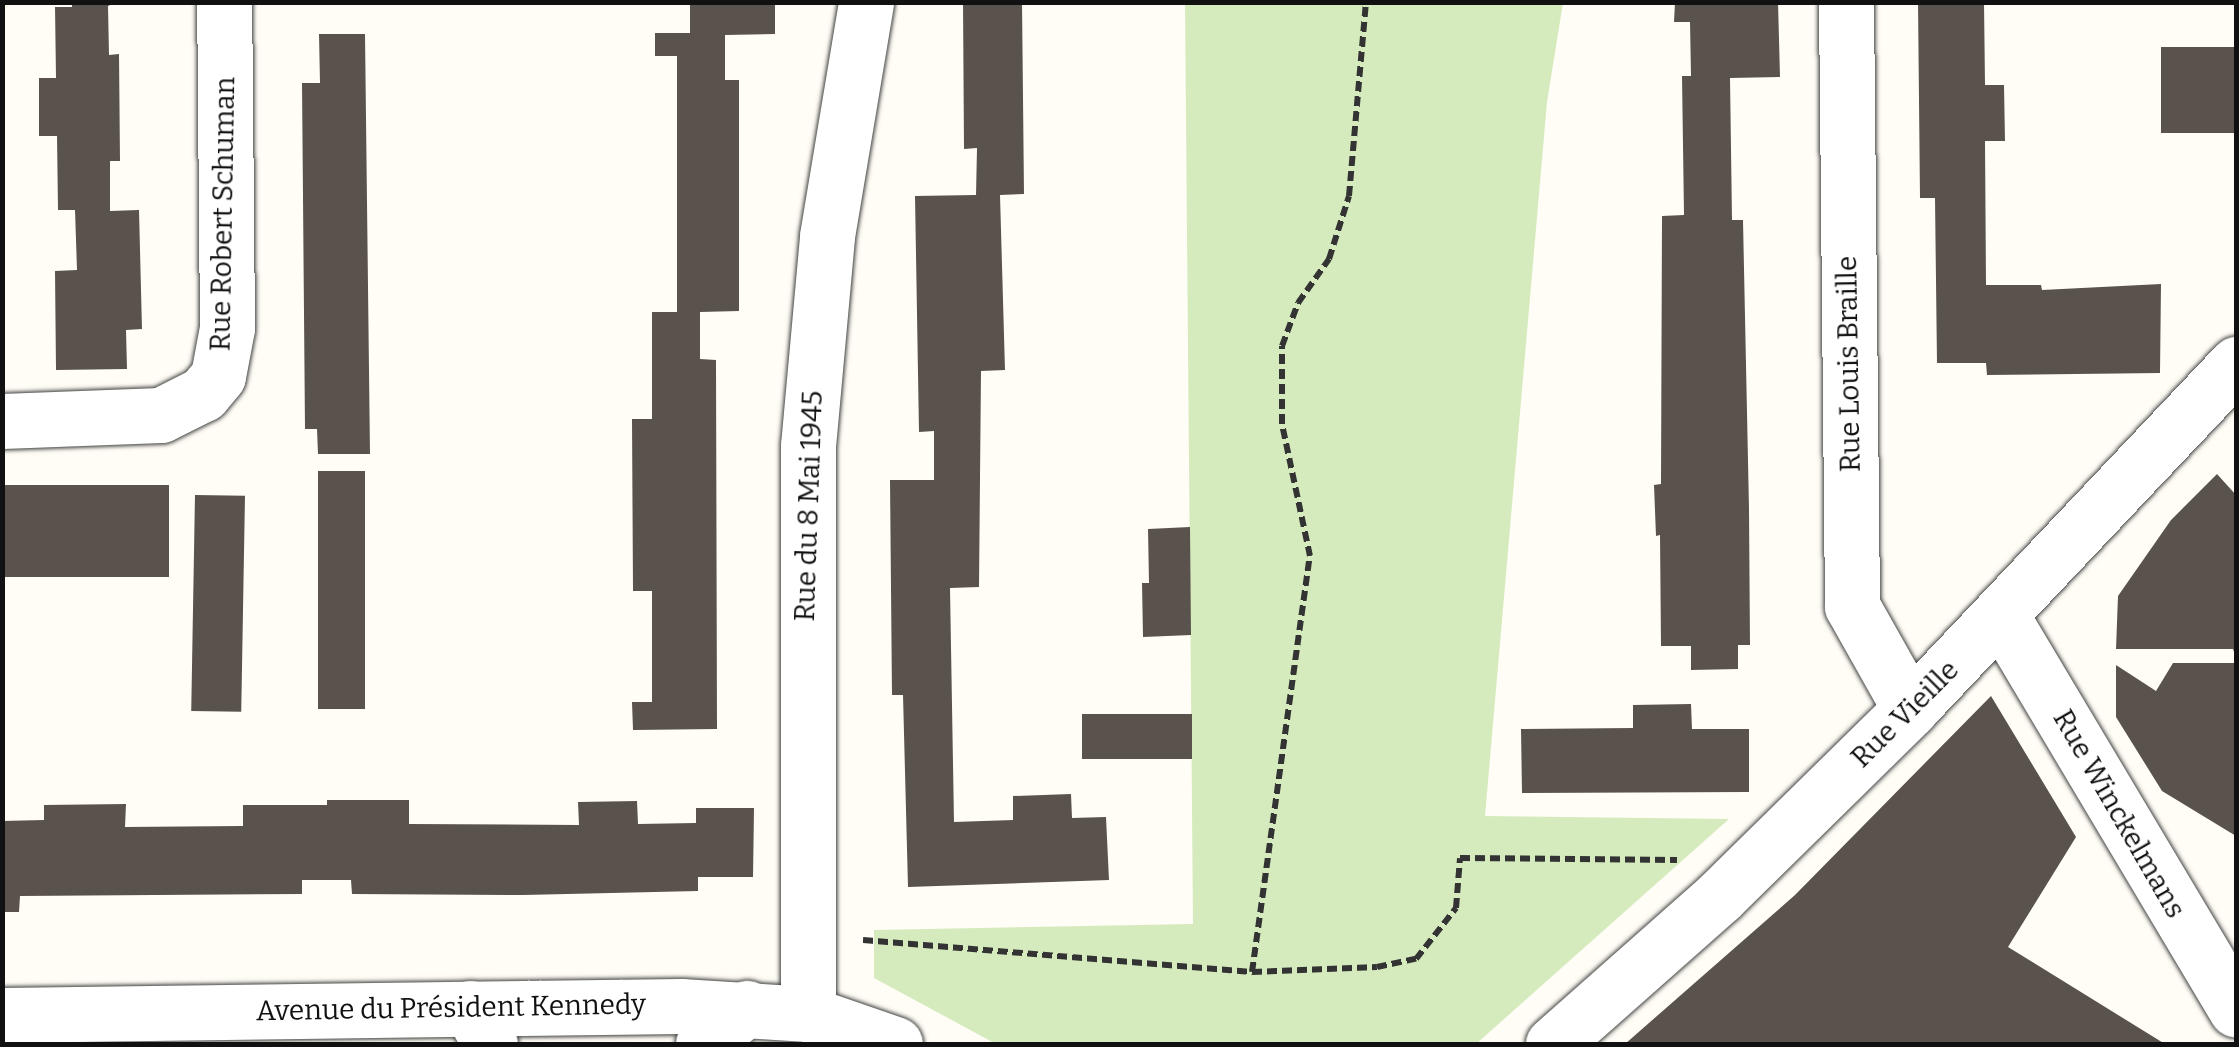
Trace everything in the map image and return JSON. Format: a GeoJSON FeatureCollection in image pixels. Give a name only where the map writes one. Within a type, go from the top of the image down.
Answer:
{"type":"FeatureCollection","features":[{"type":"Feature","properties":{"kind":"street","name":"Rue Robert Schuman"},"geometry":{"type":"LineString","coordinates":[[2,421],[161,415],[204,394],[218,376],[227,328],[224,2]]}},
{"type":"Feature","properties":{"kind":"street","name":"Rue du 8 Mai 1945"},"geometry":{"type":"LineString","coordinates":[[808,1014],[808,446],[827,236],[866,2]]}},
{"type":"Feature","properties":{"kind":"street","name":"Rue Louis Braille"},"geometry":{"type":"LineString","coordinates":[[1846,2],[1852,606],[1910,710]]}},
{"type":"Feature","properties":{"kind":"street","name":"Rue Vieille"},"geometry":{"type":"LineString","coordinates":[[1553,1044],[1761,856],[1910,710],[2002,617],[2236,364]]}},
{"type":"Feature","properties":{"kind":"street","name":"Rue Winckelmans"},"geometry":{"type":"LineString","coordinates":[[2002,617],[2236,1010]]}},
{"type":"Feature","properties":{"kind":"street","name":"Avenue du Président Kennedy"},"geometry":{"type":"LineString","coordinates":[[2,1015],[480,1026],[746,1008],[808,1014],[894,1044]]}},
{"type":"Feature","properties":{"kind":"street"},"geometry":{"type":"LineString","coordinates":[[703,1044],[746,1008]]}},
{"type":"Feature","properties":{"kind":"path"},"geometry":{"type":"LineString","coordinates":[[1252,972],[1310,556],[1282,424],[1282,346],[1298,303],[1329,259],[1349,196],[1366,2]]}},
{"type":"Feature","properties":{"kind":"path"},"geometry":{"type":"LineString","coordinates":[[806,936],[1252,972],[1376,967],[1416,959],[1456,908],[1460,858],[1688,860],[1761,856]]}},
{"type":"Feature","properties":{"kind":"green space"},"geometry":{"type":"Polygon","coordinates":[[[1185,3],[1563,3],[1547,102],[1485,816],[1729,819],[1476,1044],[996,1044],[874,978],[874,930],[1193,924],[1185,3]]]}},
{"type":"Feature","properties":{"kind":"building"},"geometry":{"type":"Polygon","coordinates":[[[72,2],[117,2],[108,6],[109,55],[119,54],[120,161],[110,161],[110,211],[139,210],[142,329],[126,330],[127,369],[56,370],[55,271],[77,270],[75,210],[58,210],[57,136],[39,136],[39,78],[56,78],[55,7],[72,7],[72,2]]]}},
{"type":"Feature","properties":{"kind":"building"},"geometry":{"type":"Polygon","coordinates":[[[690,2],[775,2],[775,34],[725,35],[725,80],[739,80],[739,311],[700,312],[700,359],[716,360],[717,729],[633,730],[632,702],[652,702],[652,591],[633,591],[632,419],[652,419],[652,312],[677,312],[677,56],[655,56],[655,33],[690,33],[690,2]]]}},
{"type":"Feature","properties":{"kind":"building"},"geometry":{"type":"Polygon","coordinates":[[[963,2],[1022,2],[1024,194],[1000,195],[1005,370],[981,371],[979,587],[950,588],[954,822],[1013,820],[1013,796],[1071,794],[1072,818],[1106,817],[1109,880],[908,887],[903,695],[892,695],[890,480],[934,480],[934,431],[919,432],[915,196],[976,195],[977,148],[964,149],[963,2]]]}},
{"type":"Feature","properties":{"kind":"building"},"geometry":{"type":"Polygon","coordinates":[[[1675,2],[1778,2],[1780,77],[1730,78],[1732,220],[1743,220],[1749,509],[1750,645],[1738,645],[1738,669],[1691,670],[1691,646],[1661,646],[1660,535],[1656,536],[1654,485],[1661,484],[1662,216],[1684,215],[1682,76],[1691,76],[1690,22],[1674,22],[1675,2]]]}},
{"type":"Feature","properties":{"kind":"building"},"geometry":{"type":"Polygon","coordinates":[[[1918,2],[1984,2],[1985,85],[2004,85],[2005,141],[1985,141],[1986,285],[2041,285],[2042,290],[2161,284],[2160,373],[1987,375],[1986,363],[1937,363],[1935,198],[1920,198],[1918,2]]]}},
{"type":"Feature","properties":{"kind":"building"},"geometry":{"type":"Polygon","coordinates":[[[319,34],[365,34],[370,454],[318,454],[317,429],[305,429],[302,83],[320,83],[319,34]]]}},
{"type":"Feature","properties":{"kind":"building"},"geometry":{"type":"Polygon","coordinates":[[[2161,47],[2236,47],[2236,133],[2161,133],[2161,47]]]}},
{"type":"Feature","properties":{"kind":"building"},"geometry":{"type":"Polygon","coordinates":[[[318,471],[365,471],[365,709],[318,709],[318,471]]]}},
{"type":"Feature","properties":{"kind":"building"},"geometry":{"type":"Polygon","coordinates":[[[2217,474],[2236,495],[2236,658],[2233,649],[2116,649],[2118,596],[2171,520],[2217,474]]]}},
{"type":"Feature","properties":{"kind":"building"},"geometry":{"type":"Polygon","coordinates":[[[2,485],[169,485],[169,577],[2,577],[2,485]]]}},
{"type":"Feature","properties":{"kind":"building"},"geometry":{"type":"Polygon","coordinates":[[[195,495],[245,496],[241,712],[191,711],[195,495]]]}},
{"type":"Feature","properties":{"kind":"building"},"geometry":{"type":"Polygon","coordinates":[[[1190,527],[1191,635],[1143,637],[1142,583],[1149,583],[1148,529],[1190,527]]]}},
{"type":"Feature","properties":{"kind":"building"},"geometry":{"type":"Polygon","coordinates":[[[2173,663],[2236,663],[2236,836],[2162,791],[2116,717],[2116,665],[2156,691],[2173,663]]]}},
{"type":"Feature","properties":{"kind":"building"},"geometry":{"type":"Polygon","coordinates":[[[1991,696],[2076,837],[2008,947],[2165,1044],[1625,1044],[1795,895],[1991,696]]]}},
{"type":"Feature","properties":{"kind":"building"},"geometry":{"type":"Polygon","coordinates":[[[1691,704],[1692,729],[1749,729],[1749,792],[1522,793],[1521,729],[1633,728],[1633,705],[1691,704]]]}},
{"type":"Feature","properties":{"kind":"building"},"geometry":{"type":"Polygon","coordinates":[[[1082,714],[1192,714],[1192,759],[1082,759],[1082,714]]]}},
{"type":"Feature","properties":{"kind":"building"},"geometry":{"type":"Polygon","coordinates":[[[327,800],[409,800],[409,824],[579,825],[578,802],[637,801],[638,824],[696,823],[696,808],[754,808],[753,877],[698,877],[698,891],[523,895],[352,894],[351,880],[302,880],[302,894],[20,896],[19,912],[2,912],[2,821],[44,820],[44,805],[126,804],[125,827],[243,826],[243,805],[327,805],[327,800]]]}}]}
